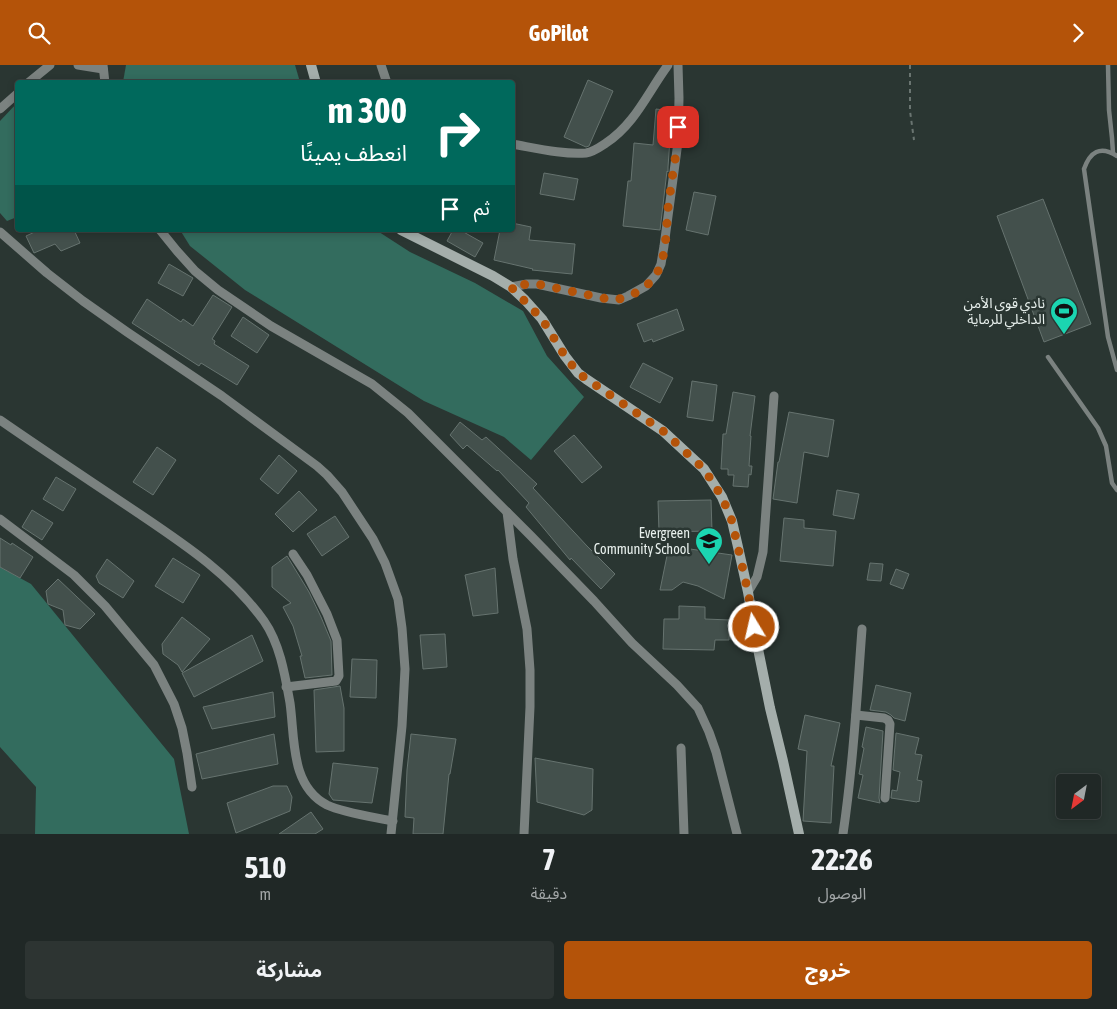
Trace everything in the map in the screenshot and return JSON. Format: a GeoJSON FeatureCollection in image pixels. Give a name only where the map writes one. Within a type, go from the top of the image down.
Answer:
{"type":"FeatureCollection","features":[{"type":"Feature","properties":{"kind":"street"},"geometry":{"type":"LineString","coordinates":[[32,80],[50,65]]}},
{"type":"Feature","properties":{"kind":"street"},"geometry":{"type":"LineString","coordinates":[[78,65],[103,67],[105,80]]}},
{"type":"Feature","properties":{"kind":"street"},"geometry":{"type":"LineString","coordinates":[[311,65],[315,80]]}},
{"type":"Feature","properties":{"kind":"street"},"geometry":{"type":"LineString","coordinates":[[381,65],[386,80]]}},
{"type":"Feature","properties":{"kind":"street"},"geometry":{"type":"LineString","coordinates":[[515,144],[580,153],[587,153],[600,148],[627,125],[668,65]]}},
{"type":"Feature","properties":{"kind":"street"},"geometry":{"type":"LineString","coordinates":[[511,287],[537,284],[619,300],[646,286],[656,275],[661,263],[664,246],[678,143],[678,65]]}},
{"type":"Feature","properties":{"kind":"street"},"geometry":{"type":"LineString","coordinates":[[1,107],[15,95]]}},
{"type":"Feature","properties":{"kind":"street"},"geometry":{"type":"LineString","coordinates":[[0,232],[83,301],[127,333],[222,396],[317,466],[342,492],[373,539],[385,563],[398,599],[405,669],[402,726],[391,834]]}},
{"type":"Feature","properties":{"kind":"street"},"geometry":{"type":"LineString","coordinates":[[162,232],[195,271],[218,290],[271,326],[372,384],[408,413],[594,601],[632,643],[677,685],[698,708],[709,732],[737,834]]}},
{"type":"Feature","properties":{"kind":"street"},"geometry":{"type":"LineString","coordinates":[[405,232],[511,287],[542,319],[578,373],[663,431],[704,469],[722,497],[732,521],[748,592],[770,709],[799,834]]}},
{"type":"Feature","properties":{"kind":"street"},"geometry":{"type":"LineString","coordinates":[[748,592],[757,577],[763,552],[774,396]]}},
{"type":"Feature","properties":{"kind":"street"},"geometry":{"type":"LineString","coordinates":[[0,420],[206,561],[246,598],[265,623],[273,637],[280,657],[290,704],[295,753],[307,788],[326,804],[338,809],[393,821]]}},
{"type":"Feature","properties":{"kind":"street"},"geometry":{"type":"LineString","coordinates":[[507,512],[513,559],[527,629],[530,670],[524,834]]}},
{"type":"Feature","properties":{"kind":"street"},"geometry":{"type":"LineString","coordinates":[[0,519],[74,575],[105,606],[154,665],[167,688],[182,728],[192,787]]}},
{"type":"Feature","properties":{"kind":"street"},"geometry":{"type":"LineString","coordinates":[[286,687],[336,681],[339,676],[337,640],[327,614],[307,575],[293,554]]}},
{"type":"Feature","properties":{"kind":"street"},"geometry":{"type":"LineString","coordinates":[[843,834],[856,715],[862,629]]}},
{"type":"Feature","properties":{"kind":"street"},"geometry":{"type":"LineString","coordinates":[[856,715],[884,718],[890,724],[885,798]]}},
{"type":"Feature","properties":{"kind":"street"},"geometry":{"type":"LineString","coordinates":[[680,748],[684,834]]}},
{"type":"Feature","properties":{"kind":"lane"},"geometry":{"type":"LineString","coordinates":[[1108,65],[1109,110],[1115,155],[1099,151],[1093,153],[1084,169],[1108,337],[1117,370]]}},
{"type":"Feature","properties":{"kind":"lane"},"geometry":{"type":"LineString","coordinates":[[1048,357],[1098,428],[1106,446],[1112,483],[1117,490]]}},
{"type":"Feature","properties":{"kind":"path"},"geometry":{"type":"LineString","coordinates":[[910,65],[910,111],[914,140]]}},
{"type":"Feature","properties":{"kind":"green space"},"geometry":{"type":"Polygon","coordinates":[[[126,65],[295,65],[299,80],[123,80],[126,65]]]}},
{"type":"Feature","properties":{"kind":"green space"},"geometry":{"type":"Polygon","coordinates":[[[15,105],[15,218],[7,221],[0,213],[0,121],[15,105]]]}},
{"type":"Feature","properties":{"kind":"green space"},"geometry":{"type":"Polygon","coordinates":[[[181,232],[379,232],[410,252],[475,283],[523,311],[547,356],[584,397],[531,460],[504,437],[424,401],[245,290],[190,246],[181,232]]]}},
{"type":"Feature","properties":{"kind":"green space"},"geometry":{"type":"Polygon","coordinates":[[[0,567],[31,584],[174,759],[189,834],[35,834],[36,787],[0,747],[0,567]]]}},
{"type":"Feature","properties":{"kind":"building"},"geometry":{"type":"Polygon","coordinates":[[[588,80],[613,91],[589,146],[586,147],[564,137],[588,80]]]}},
{"type":"Feature","properties":{"kind":"building"},"geometry":{"type":"Polygon","coordinates":[[[656,109],[672,111],[668,172],[660,230],[623,226],[628,181],[631,181],[634,143],[653,145],[656,109]]]}},
{"type":"Feature","properties":{"kind":"building"},"geometry":{"type":"Polygon","coordinates":[[[544,173],[578,179],[574,200],[540,194],[544,173]]]}},
{"type":"Feature","properties":{"kind":"building"},"geometry":{"type":"Polygon","coordinates":[[[694,192],[716,196],[708,235],[686,230],[694,192]]]}},
{"type":"Feature","properties":{"kind":"building"},"geometry":{"type":"Polygon","coordinates":[[[1043,199],[1091,324],[1044,342],[997,216],[1043,199]]]}},
{"type":"Feature","properties":{"kind":"building"},"geometry":{"type":"Polygon","coordinates":[[[515,224],[531,227],[529,240],[575,244],[572,274],[532,270],[494,260],[500,232],[515,232],[515,224]]]}},
{"type":"Feature","properties":{"kind":"building"},"geometry":{"type":"Polygon","coordinates":[[[35,232],[75,232],[80,243],[61,251],[55,244],[34,253],[26,236],[35,232]]]}},
{"type":"Feature","properties":{"kind":"building"},"geometry":{"type":"Polygon","coordinates":[[[452,232],[464,232],[483,243],[475,257],[447,241],[452,232]]]}},
{"type":"Feature","properties":{"kind":"building"},"geometry":{"type":"Polygon","coordinates":[[[169,264],[193,278],[183,296],[158,283],[169,264]]]}},
{"type":"Feature","properties":{"kind":"building"},"geometry":{"type":"Polygon","coordinates":[[[213,295],[232,307],[212,339],[215,341],[214,344],[249,366],[237,385],[201,363],[199,366],[132,323],[147,299],[181,322],[183,319],[193,326],[213,295]]]}},
{"type":"Feature","properties":{"kind":"building"},"geometry":{"type":"Polygon","coordinates":[[[677,309],[684,330],[653,342],[652,339],[644,342],[637,324],[677,309]]]}},
{"type":"Feature","properties":{"kind":"building"},"geometry":{"type":"Polygon","coordinates":[[[243,317],[269,335],[257,353],[231,336],[243,317]]]}},
{"type":"Feature","properties":{"kind":"building"},"geometry":{"type":"Polygon","coordinates":[[[643,363],[673,378],[660,403],[630,387],[643,363]]]}},
{"type":"Feature","properties":{"kind":"building"},"geometry":{"type":"Polygon","coordinates":[[[692,381],[717,385],[713,421],[687,417],[692,381]]]}},
{"type":"Feature","properties":{"kind":"building"},"geometry":{"type":"Polygon","coordinates":[[[733,392],[755,396],[750,436],[749,466],[752,466],[748,487],[733,486],[734,475],[728,475],[728,469],[721,469],[723,434],[726,434],[733,392]]]}},
{"type":"Feature","properties":{"kind":"building"},"geometry":{"type":"Polygon","coordinates":[[[789,412],[834,420],[828,457],[804,452],[797,503],[773,499],[778,462],[789,412]]]}},
{"type":"Feature","properties":{"kind":"building"},"geometry":{"type":"Polygon","coordinates":[[[460,422],[482,440],[486,437],[537,484],[533,488],[615,574],[601,589],[571,558],[570,560],[526,507],[529,503],[498,470],[467,445],[463,449],[450,435],[460,422]]]}},
{"type":"Feature","properties":{"kind":"building"},"geometry":{"type":"Polygon","coordinates":[[[574,435],[602,467],[582,483],[554,451],[574,435]]]}},
{"type":"Feature","properties":{"kind":"building"},"geometry":{"type":"Polygon","coordinates":[[[157,447],[176,460],[153,495],[133,482],[157,447]]]}},
{"type":"Feature","properties":{"kind":"building"},"geometry":{"type":"Polygon","coordinates":[[[279,455],[297,471],[278,494],[260,479],[279,455]]]}},
{"type":"Feature","properties":{"kind":"building"},"geometry":{"type":"Polygon","coordinates":[[[56,477],[76,489],[63,511],[43,499],[56,477]]]}},
{"type":"Feature","properties":{"kind":"building"},"geometry":{"type":"Polygon","coordinates":[[[837,490],[859,494],[854,519],[833,515],[837,490]]]}},
{"type":"Feature","properties":{"kind":"building"},"geometry":{"type":"Polygon","coordinates":[[[299,491],[317,510],[293,532],[275,514],[299,491]]]}},
{"type":"Feature","properties":{"kind":"building"},"geometry":{"type":"Polygon","coordinates":[[[711,500],[712,531],[659,532],[658,501],[711,500]]]}},
{"type":"Feature","properties":{"kind":"building"},"geometry":{"type":"Polygon","coordinates":[[[32,510],[53,523],[42,540],[22,527],[32,510]]]}},
{"type":"Feature","properties":{"kind":"building"},"geometry":{"type":"Polygon","coordinates":[[[335,516],[349,537],[322,556],[307,534],[335,516]]]}},
{"type":"Feature","properties":{"kind":"building"},"geometry":{"type":"Polygon","coordinates":[[[784,518],[804,520],[804,528],[836,531],[833,566],[780,561],[784,518]]]}},
{"type":"Feature","properties":{"kind":"building"},"geometry":{"type":"Polygon","coordinates":[[[0,538],[11,545],[12,543],[33,557],[20,578],[0,567],[0,538]]]}},
{"type":"Feature","properties":{"kind":"building"},"geometry":{"type":"Polygon","coordinates":[[[669,546],[732,555],[724,599],[698,586],[683,582],[672,590],[660,590],[669,546]]]}},
{"type":"Feature","properties":{"kind":"building"},"geometry":{"type":"Polygon","coordinates":[[[287,556],[309,592],[331,641],[332,675],[305,678],[300,656],[302,656],[293,626],[283,607],[291,603],[272,587],[272,567],[287,556]]]}},
{"type":"Feature","properties":{"kind":"building"},"geometry":{"type":"Polygon","coordinates":[[[173,558],[200,575],[183,603],[155,586],[173,558]]]}},
{"type":"Feature","properties":{"kind":"building"},"geometry":{"type":"Polygon","coordinates":[[[107,559],[134,581],[123,598],[99,583],[96,576],[107,559]]]}},
{"type":"Feature","properties":{"kind":"building"},"geometry":{"type":"Polygon","coordinates":[[[870,563],[883,564],[881,581],[867,580],[870,563]]]}},
{"type":"Feature","properties":{"kind":"building"},"geometry":{"type":"Polygon","coordinates":[[[495,568],[498,613],[473,616],[465,575],[495,568]]]}},
{"type":"Feature","properties":{"kind":"building"},"geometry":{"type":"Polygon","coordinates":[[[896,569],[909,574],[903,589],[890,584],[896,569]]]}},
{"type":"Feature","properties":{"kind":"building"},"geometry":{"type":"Polygon","coordinates":[[[58,579],[95,614],[80,629],[65,625],[63,610],[48,604],[46,591],[58,579]]]}},
{"type":"Feature","properties":{"kind":"building"},"geometry":{"type":"Polygon","coordinates":[[[679,606],[705,607],[705,619],[730,620],[729,640],[715,640],[714,650],[663,649],[664,619],[679,619],[679,606]]]}},
{"type":"Feature","properties":{"kind":"building"},"geometry":{"type":"Polygon","coordinates":[[[182,617],[210,639],[182,672],[178,665],[163,654],[162,644],[182,617]]]}},
{"type":"Feature","properties":{"kind":"building"},"geometry":{"type":"Polygon","coordinates":[[[445,634],[447,667],[423,669],[420,635],[445,634]]]}},
{"type":"Feature","properties":{"kind":"building"},"geometry":{"type":"Polygon","coordinates":[[[252,635],[263,661],[194,697],[182,673],[252,635]]]}},
{"type":"Feature","properties":{"kind":"building"},"geometry":{"type":"Polygon","coordinates":[[[352,659],[377,660],[376,698],[350,697],[352,659]]]}},
{"type":"Feature","properties":{"kind":"building"},"geometry":{"type":"Polygon","coordinates":[[[876,685],[911,693],[905,721],[894,718],[886,712],[870,710],[876,685]]]}},
{"type":"Feature","properties":{"kind":"building"},"geometry":{"type":"Polygon","coordinates":[[[340,686],[344,708],[344,751],[316,752],[314,690],[340,686]]]}},
{"type":"Feature","properties":{"kind":"building"},"geometry":{"type":"Polygon","coordinates":[[[273,692],[275,717],[212,729],[203,707],[273,692]]]}},
{"type":"Feature","properties":{"kind":"building"},"geometry":{"type":"Polygon","coordinates":[[[805,715],[840,723],[831,766],[834,766],[831,823],[803,821],[807,751],[798,749],[805,715]]]}},
{"type":"Feature","properties":{"kind":"building"},"geometry":{"type":"Polygon","coordinates":[[[866,727],[883,731],[880,803],[858,798],[863,775],[859,774],[866,727]]]}},
{"type":"Feature","properties":{"kind":"building"},"geometry":{"type":"Polygon","coordinates":[[[896,733],[919,738],[915,754],[922,755],[917,780],[922,781],[919,802],[891,798],[892,790],[897,791],[900,772],[893,770],[896,733]]]}},
{"type":"Feature","properties":{"kind":"building"},"geometry":{"type":"Polygon","coordinates":[[[274,734],[278,764],[202,779],[196,754],[274,734]]]}},
{"type":"Feature","properties":{"kind":"building"},"geometry":{"type":"Polygon","coordinates":[[[411,734],[456,739],[449,774],[443,834],[413,834],[414,818],[405,817],[411,734]]]}},
{"type":"Feature","properties":{"kind":"building"},"geometry":{"type":"Polygon","coordinates":[[[535,758],[593,769],[592,810],[584,815],[537,802],[535,758]]]}},
{"type":"Feature","properties":{"kind":"building"},"geometry":{"type":"Polygon","coordinates":[[[333,763],[378,768],[372,803],[333,800],[329,794],[333,763]]]}},
{"type":"Feature","properties":{"kind":"building"},"geometry":{"type":"Polygon","coordinates":[[[273,786],[287,786],[292,797],[290,811],[236,833],[227,803],[273,786]]]}},
{"type":"Feature","properties":{"kind":"building"},"geometry":{"type":"Polygon","coordinates":[[[311,812],[323,829],[315,834],[279,834],[311,812]]]}},
{"type":"Feature","properties":{"kind":"place","name":"نادي قوى الأمن الداخلي للرماية"},"geometry":{"type":"Point","coordinates":[1064,335]}},
{"type":"Feature","properties":{"kind":"place","name":"Evergreen Community School"},"geometry":{"type":"Point","coordinates":[709,565]}},
{"type":"Feature","properties":{"kind":"route"},"geometry":{"type":"LineString","coordinates":[[678,127],[678,143],[661,263],[656,275],[646,286],[619,300],[537,284],[511,287],[542,319],[578,373],[663,431],[704,469],[722,497],[732,521],[754,627]]}}]}
